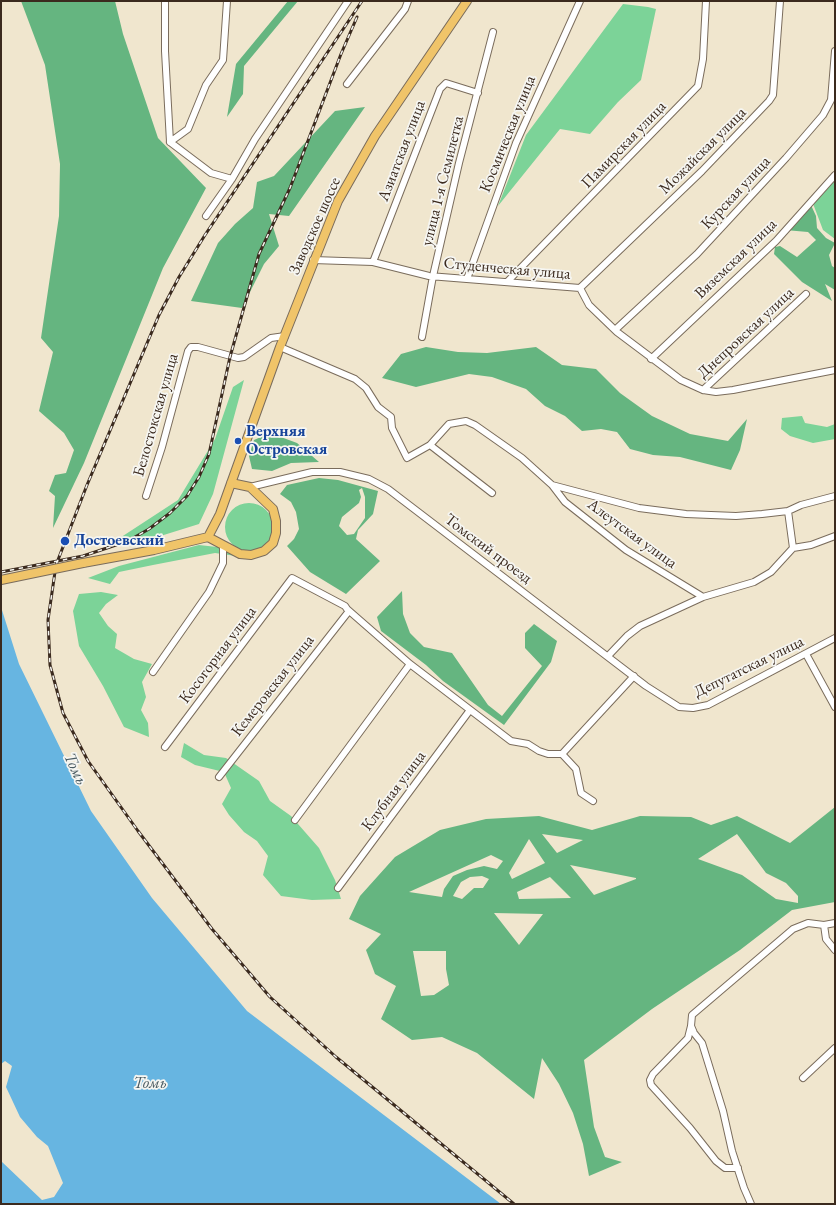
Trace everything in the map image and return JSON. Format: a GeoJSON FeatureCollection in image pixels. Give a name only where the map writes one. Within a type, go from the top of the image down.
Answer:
{"type":"FeatureCollection","features":[{"type":"Feature","properties":{"kind":"main road","name":"Заводское шоссе"},"geometry":{"type":"LineString","coordinates":[[208,537],[220,514],[280,347],[338,202],[375,136],[467,1]]}},
{"type":"Feature","properties":{"kind":"main road"},"geometry":{"type":"LineString","coordinates":[[1,580],[154,550],[208,537],[240,554],[251,555],[264,551],[273,543],[276,533],[276,521],[273,509],[250,487],[231,483]]}},
{"type":"Feature","properties":{"kind":"street"},"geometry":{"type":"LineString","coordinates":[[165,1],[164,51],[170,142],[211,173],[232,179]]}},
{"type":"Feature","properties":{"kind":"street"},"geometry":{"type":"LineString","coordinates":[[170,142],[188,129],[206,85],[223,60],[227,1]]}},
{"type":"Feature","properties":{"kind":"street"},"geometry":{"type":"LineString","coordinates":[[206,216],[232,179],[255,139],[348,1]]}},
{"type":"Feature","properties":{"kind":"street"},"geometry":{"type":"LineString","coordinates":[[348,84],[405,9],[408,1]]}},
{"type":"Feature","properties":{"kind":"street","name":"Космическая улица"},"geometry":{"type":"LineString","coordinates":[[467,279],[516,143],[580,1]]}},
{"type":"Feature","properties":{"kind":"street","name":"Памирская улица"},"geometry":{"type":"LineString","coordinates":[[507,282],[698,86],[703,59],[706,1]]}},
{"type":"Feature","properties":{"kind":"street","name":"Можайская улица"},"geometry":{"type":"LineString","coordinates":[[580,288],[702,171],[769,101],[773,95],[780,1]]}},
{"type":"Feature","properties":{"kind":"street","name":"улица 1-я Семилетка"},"geometry":{"type":"LineString","coordinates":[[422,337],[433,276],[493,32]]}},
{"type":"Feature","properties":{"kind":"street","name":"Курская улица"},"geometry":{"type":"LineString","coordinates":[[615,330],[697,254],[786,158],[823,115],[831,100],[835,50]]}},
{"type":"Feature","properties":{"kind":"street","name":"Азиатская улица"},"geometry":{"type":"LineString","coordinates":[[374,262],[440,89],[446,83],[478,93]]}},
{"type":"Feature","properties":{"kind":"street","name":"Вяземская улица"},"geometry":{"type":"LineString","coordinates":[[651,359],[776,240],[835,175]]}},
{"type":"Feature","properties":{"kind":"street","name":"Студенческая улица"},"geometry":{"type":"LineString","coordinates":[[314,260],[374,262],[433,276],[580,288]]}},
{"type":"Feature","properties":{"kind":"street"},"geometry":{"type":"LineString","coordinates":[[580,288],[588,305],[615,330],[651,359],[681,380],[703,390],[716,392],[733,390],[835,370]]}},
{"type":"Feature","properties":{"kind":"street","name":"Днепровская улица"},"geometry":{"type":"LineString","coordinates":[[703,390],[806,294]]}},
{"type":"Feature","properties":{"kind":"street","name":"Белостокская улица"},"geometry":{"type":"LineString","coordinates":[[146,496],[162,448],[188,351],[191,348],[198,347],[238,358],[244,357],[271,338],[285,336]]}},
{"type":"Feature","properties":{"kind":"street","name":"Алеутская улица"},"geometry":{"type":"LineString","coordinates":[[280,347],[356,378],[366,388],[378,407],[391,417],[392,428],[407,458],[430,444],[449,424],[466,421],[475,425],[522,458],[552,485],[566,502],[626,550],[703,597]]}},
{"type":"Feature","properties":{"kind":"street"},"geometry":{"type":"LineString","coordinates":[[430,444],[492,493]]}},
{"type":"Feature","properties":{"kind":"street","name":"Томский проезд"},"geometry":{"type":"LineString","coordinates":[[250,487],[312,472],[340,472],[369,479],[388,488],[634,676],[673,704]]}},
{"type":"Feature","properties":{"kind":"street"},"geometry":{"type":"LineString","coordinates":[[552,485],[639,508],[686,514],[736,516],[788,512],[801,505],[835,496]]}},
{"type":"Feature","properties":{"kind":"street"},"geometry":{"type":"LineString","coordinates":[[788,512],[793,548]]}},
{"type":"Feature","properties":{"kind":"street"},"geometry":{"type":"LineString","coordinates":[[608,656],[627,636],[640,626],[703,597],[754,582],[771,572],[793,548],[811,545],[835,536]]}},
{"type":"Feature","properties":{"kind":"street"},"geometry":{"type":"LineString","coordinates":[[153,672],[210,592],[223,563],[223,546]]}},
{"type":"Feature","properties":{"kind":"street","name":"Косогорная улица"},"geometry":{"type":"LineString","coordinates":[[164,747],[292,578],[345,606],[348,610]]}},
{"type":"Feature","properties":{"kind":"street"},"geometry":{"type":"LineString","coordinates":[[348,610],[410,664],[511,741],[528,744],[539,751],[548,754],[562,754],[576,769],[579,790],[593,801]]}},
{"type":"Feature","properties":{"kind":"street","name":"Кемеровская улица"},"geometry":{"type":"LineString","coordinates":[[219,777],[348,610]]}},
{"type":"Feature","properties":{"kind":"street","name":"Депутатская улица"},"geometry":{"type":"LineString","coordinates":[[673,704],[679,707],[692,708],[708,705],[835,638]]}},
{"type":"Feature","properties":{"kind":"street"},"geometry":{"type":"LineString","coordinates":[[806,654],[835,707]]}},
{"type":"Feature","properties":{"kind":"street"},"geometry":{"type":"LineString","coordinates":[[295,820],[410,664]]}},
{"type":"Feature","properties":{"kind":"street"},"geometry":{"type":"LineString","coordinates":[[562,754],[634,676]]}},
{"type":"Feature","properties":{"kind":"street","name":"Клубная улица"},"geometry":{"type":"LineString","coordinates":[[338,888],[470,710]]}},
{"type":"Feature","properties":{"kind":"street"},"geometry":{"type":"LineString","coordinates":[[738,1168],[725,1168],[716,1161],[690,1128],[651,1085],[650,1080],[653,1074],[688,1038],[692,1015],[793,929],[808,923],[824,925],[835,923]]}},
{"type":"Feature","properties":{"kind":"street"},"geometry":{"type":"LineString","coordinates":[[824,925],[826,939],[835,950]]}},
{"type":"Feature","properties":{"kind":"street"},"geometry":{"type":"LineString","coordinates":[[691,1026],[702,1043],[723,1111],[744,1188],[751,1204]]}},
{"type":"Feature","properties":{"kind":"street"},"geometry":{"type":"LineString","coordinates":[[803,1078],[835,1048]]}},
{"type":"Feature","properties":{"kind":"green space"},"geometry":{"type":"Polygon","coordinates":[[[21,1],[115,1],[123,34],[158,138],[206,188],[163,268],[84,463],[53,528],[55,496],[49,491],[55,475],[66,473],[74,450],[64,433],[39,411],[53,352],[41,338],[59,216],[60,164],[45,65],[21,1]]]}},
{"type":"Feature","properties":{"kind":"green space"},"geometry":{"type":"Polygon","coordinates":[[[288,1],[298,1],[244,66],[243,94],[227,117],[236,64],[288,1]]]}},
{"type":"Feature","properties":{"kind":"green space"},"geometry":{"type":"Polygon","coordinates":[[[623,4],[656,9],[641,80],[618,102],[590,134],[560,129],[498,206],[526,135],[623,4]]]}},
{"type":"Feature","properties":{"kind":"green space"},"geometry":{"type":"Polygon","coordinates":[[[365,107],[289,216],[269,214],[279,246],[264,264],[242,308],[191,301],[218,243],[235,224],[253,208],[257,182],[274,176],[335,111],[365,107]]]}},
{"type":"Feature","properties":{"kind":"green space"},"geometry":{"type":"Polygon","coordinates":[[[835,170],[835,239],[823,230],[812,201],[835,170]]]}},
{"type":"Feature","properties":{"kind":"green space"},"geometry":{"type":"Polygon","coordinates":[[[810,203],[816,216],[817,228],[826,238],[835,243],[829,255],[832,266],[835,268],[835,290],[825,284],[832,301],[802,282],[774,254],[775,247],[780,246],[797,257],[816,240],[808,232],[785,230],[810,203]]]}},
{"type":"Feature","properties":{"kind":"green space"},"geometry":{"type":"Polygon","coordinates":[[[426,347],[458,352],[487,353],[536,347],[562,365],[596,369],[620,393],[652,416],[690,434],[728,441],[747,419],[740,450],[731,470],[680,457],[653,455],[630,449],[617,432],[601,429],[582,431],[565,416],[545,406],[526,389],[492,377],[469,374],[416,387],[382,378],[401,354],[426,347]]]}},
{"type":"Feature","properties":{"kind":"green space"},"geometry":{"type":"Polygon","coordinates":[[[244,380],[213,494],[199,524],[138,543],[106,547],[178,500],[215,439],[233,387],[244,380]]]}},
{"type":"Feature","properties":{"kind":"green space"},"geometry":{"type":"Polygon","coordinates":[[[802,416],[805,423],[827,427],[835,424],[835,439],[813,443],[790,436],[781,429],[782,418],[802,416]]]}},
{"type":"Feature","properties":{"kind":"green space"},"geometry":{"type":"Polygon","coordinates":[[[270,433],[297,443],[319,462],[291,463],[272,471],[252,469],[249,456],[254,440],[270,433]]]}},
{"type":"Feature","properties":{"kind":"green space"},"geometry":{"type":"Polygon","coordinates":[[[319,478],[338,480],[378,491],[373,514],[358,530],[356,539],[380,561],[346,594],[310,572],[287,546],[294,539],[299,529],[296,512],[291,502],[280,494],[287,485],[319,478]],[[362,488],[359,490],[361,497],[359,503],[342,517],[339,526],[347,535],[354,534],[365,518],[365,497],[362,488]]]}},
{"type":"Feature","properties":{"kind":"green space"},"geometry":{"type":"Polygon","coordinates":[[[244,503],[254,503],[266,510],[273,522],[273,532],[266,544],[254,551],[244,551],[236,547],[229,540],[225,532],[225,522],[229,514],[236,507],[244,503]]]}},
{"type":"Feature","properties":{"kind":"green space"},"geometry":{"type":"Polygon","coordinates":[[[199,545],[226,548],[243,557],[215,553],[153,565],[119,572],[110,584],[88,578],[119,566],[199,545]]]}},
{"type":"Feature","properties":{"kind":"green space"},"geometry":{"type":"Polygon","coordinates":[[[402,591],[403,614],[410,633],[424,647],[452,653],[488,705],[502,716],[542,666],[525,648],[525,633],[534,624],[557,641],[551,662],[504,725],[443,681],[426,665],[381,631],[377,617],[402,591]]]}},
{"type":"Feature","properties":{"kind":"green space"},"geometry":{"type":"Polygon","coordinates":[[[101,592],[118,595],[106,604],[99,613],[108,626],[117,634],[115,648],[134,659],[152,664],[142,682],[146,697],[141,710],[148,723],[149,737],[124,727],[103,686],[79,646],[73,611],[79,594],[101,592]]]}},
{"type":"Feature","properties":{"kind":"green space"},"geometry":{"type":"Polygon","coordinates":[[[184,743],[204,755],[226,758],[259,781],[270,801],[291,816],[319,848],[335,880],[341,899],[312,900],[281,896],[263,875],[268,856],[257,841],[244,832],[229,815],[222,804],[231,788],[224,772],[195,765],[181,757],[184,743]]]}},
{"type":"Feature","properties":{"kind":"green space"},"geometry":{"type":"Polygon","coordinates":[[[835,807],[835,902],[792,910],[740,950],[652,1009],[584,1060],[594,1127],[605,1157],[622,1162],[589,1176],[583,1144],[573,1113],[559,1084],[542,1058],[534,1099],[477,1053],[442,1037],[412,1040],[381,1019],[396,986],[375,974],[366,950],[381,934],[349,919],[360,896],[395,857],[440,830],[486,819],[539,816],[592,830],[640,816],[691,817],[711,825],[737,816],[790,843],[835,807]],[[542,834],[557,853],[583,840],[542,834]],[[737,834],[698,859],[742,875],[776,899],[798,903],[798,896],[786,883],[766,873],[737,834]],[[529,839],[509,873],[512,879],[545,863],[529,839]],[[491,855],[409,892],[442,897],[444,889],[453,876],[467,870],[484,866],[497,869],[503,861],[491,855]],[[570,865],[594,895],[636,878],[570,865]],[[482,876],[470,877],[461,882],[453,896],[462,899],[474,888],[483,888],[489,879],[482,876]],[[550,877],[517,892],[519,899],[571,898],[550,877]],[[494,913],[519,945],[543,914],[494,913]],[[413,951],[421,996],[434,995],[449,985],[446,969],[446,951],[413,951]]]}},
{"type":"Feature","properties":{"kind":"water","name":"Томь"},"geometry":{"type":"Polygon","coordinates":[[[1,607],[19,664],[91,811],[152,898],[247,1011],[501,1204],[1,1204],[1,1161],[42,1200],[54,1197],[63,1183],[48,1146],[37,1137],[20,1117],[6,1087],[12,1066],[5,1061],[1,1064],[1,607]]]}},
{"type":"Feature","properties":{"kind":"railway"},"geometry":{"type":"LineString","coordinates":[[362,1],[205,235],[179,277],[159,315],[87,485],[56,565],[48,620],[50,665],[63,713],[88,761],[138,831],[212,929],[270,997],[336,1057],[514,1204]]}},
{"type":"Feature","properties":{"kind":"railway"},"geometry":{"type":"LineString","coordinates":[[1,572],[83,556],[128,541],[149,529],[170,513],[187,496],[199,477],[209,454],[230,357],[259,254],[290,188],[341,54],[357,17]]}},
{"type":"Feature","properties":{"kind":"place","name":"Верхняя Островская"},"geometry":{"type":"Point","coordinates":[238,441]}},
{"type":"Feature","properties":{"kind":"place","name":"Достоевский"},"geometry":{"type":"Point","coordinates":[65,541]}}]}
